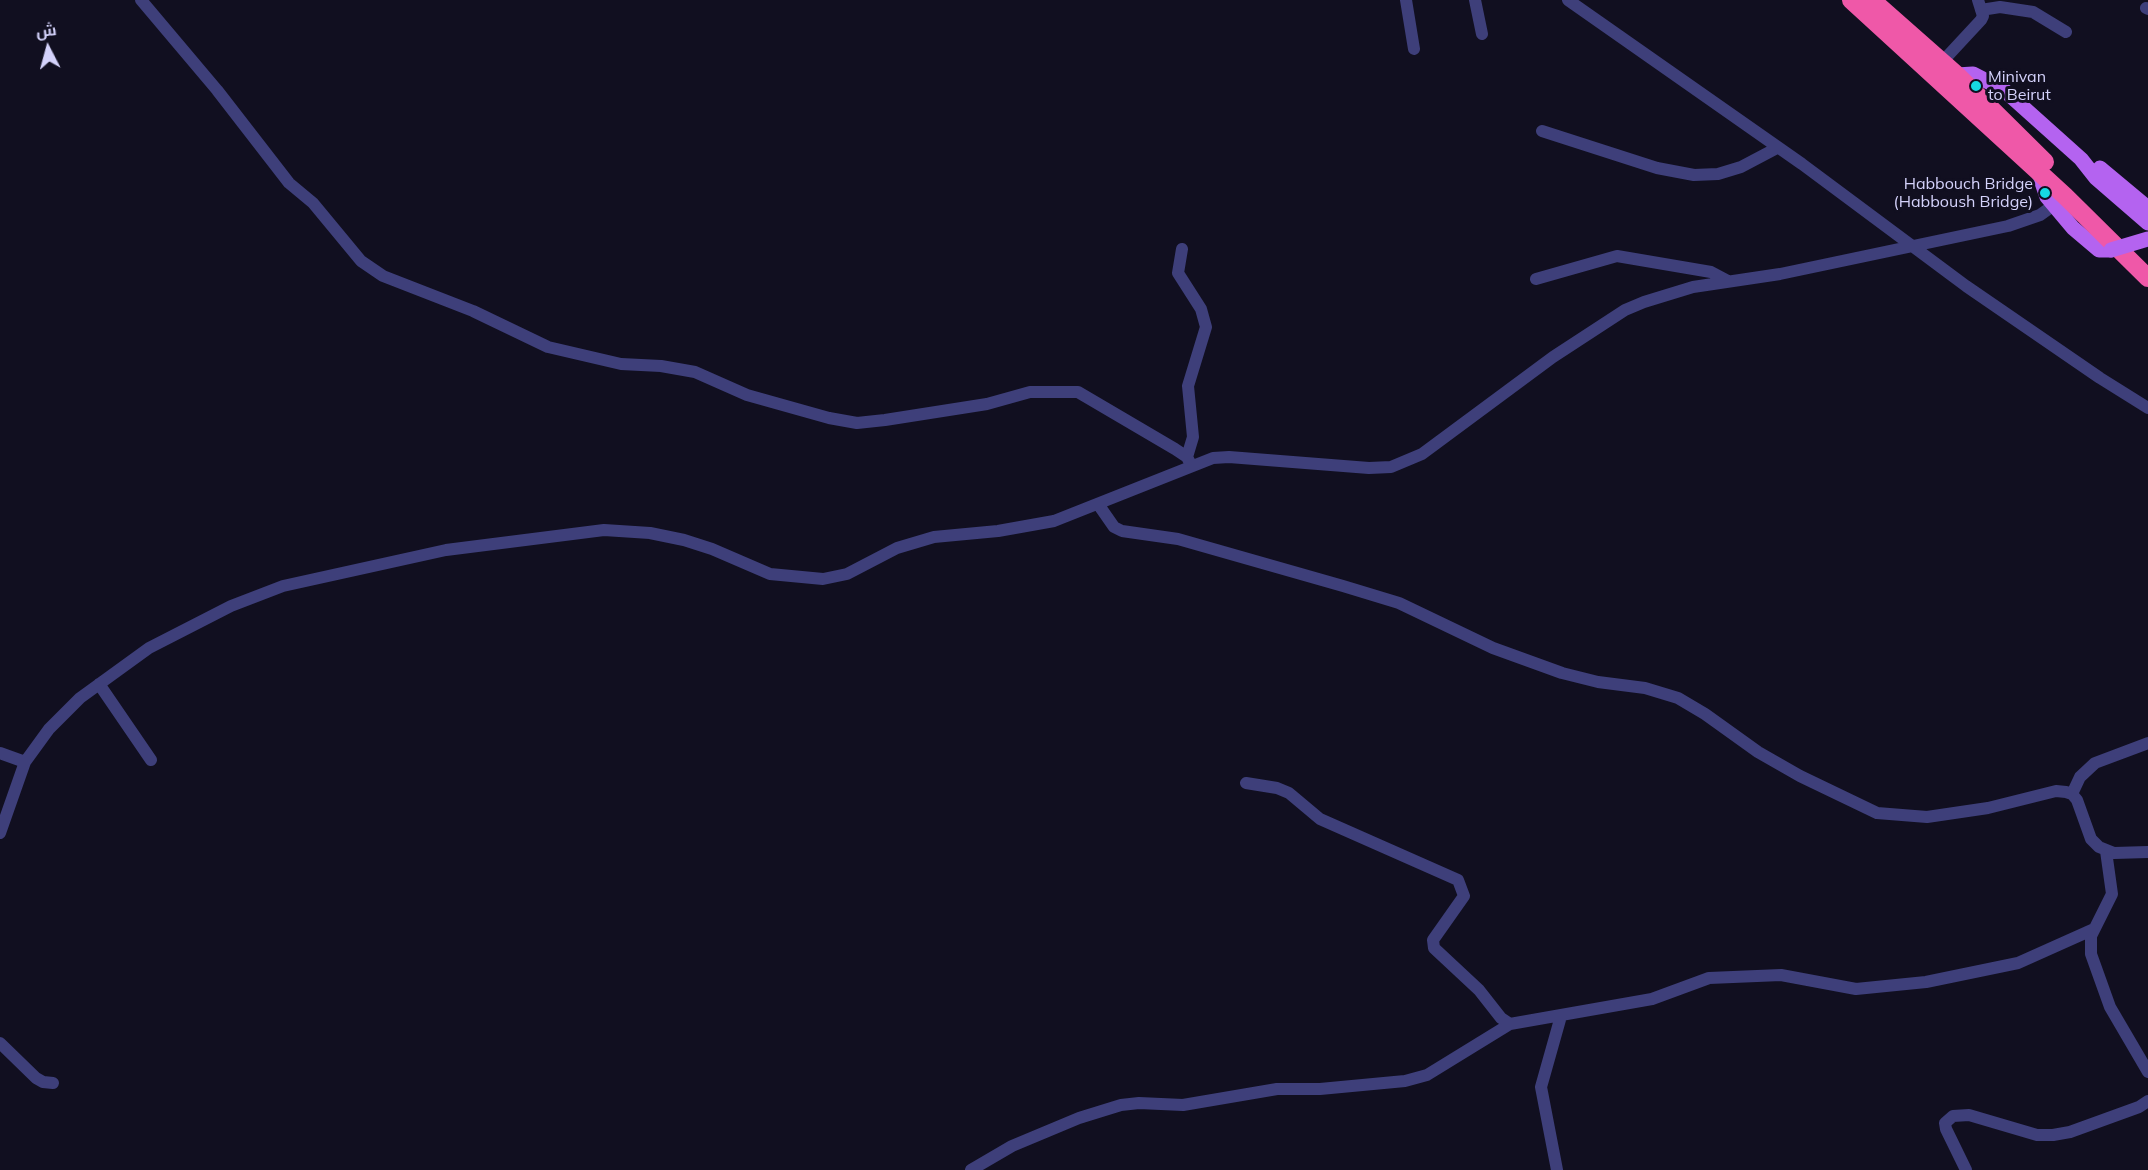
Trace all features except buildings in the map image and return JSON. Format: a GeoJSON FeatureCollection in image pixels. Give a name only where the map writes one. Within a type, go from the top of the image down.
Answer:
{"type":"FeatureCollection","features":[{"type":"Feature","properties":{"kind":"highway"},"geometry":{"type":"LineString","coordinates":[[1851,0],[2038,171],[2059,201],[2148,278]]}},
{"type":"Feature","properties":{"kind":"highway"},"geometry":{"type":"LineString","coordinates":[[1872,0],[1957,75],[2148,265]]}},
{"type":"Feature","properties":{"kind":"main road"},"geometry":{"type":"LineString","coordinates":[[1957,75],[1972,74],[1994,83],[2081,159],[2096,178],[2148,223]]}},
{"type":"Feature","properties":{"kind":"main road"},"geometry":{"type":"LineString","coordinates":[[2081,159],[2097,166],[2148,208]]}},
{"type":"Feature","properties":{"kind":"main road"},"geometry":{"type":"LineString","coordinates":[[2059,201],[2094,247],[2099,250],[2111,250],[2148,239]]}},
{"type":"Feature","properties":{"kind":"street"},"geometry":{"type":"LineString","coordinates":[[141,0],[217,90],[290,183],[313,202],[361,261],[383,276],[473,311],[548,347],[621,364],[661,366],[695,372],[747,394],[829,418],[857,423],[987,404],[1030,392],[1078,393],[1189,461]]}},
{"type":"Feature","properties":{"kind":"street"},"geometry":{"type":"LineString","coordinates":[[1406,0],[1414,49]]}},
{"type":"Feature","properties":{"kind":"street"},"geometry":{"type":"LineString","coordinates":[[1475,0],[1482,34]]}},
{"type":"Feature","properties":{"kind":"street"},"geometry":{"type":"LineString","coordinates":[[1568,0],[2100,378],[2148,408]]}},
{"type":"Feature","properties":{"kind":"street"},"geometry":{"type":"LineString","coordinates":[[1942,62],[1981,20],[1980,5],[2033,12],[2066,32]]}},
{"type":"Feature","properties":{"kind":"street"},"geometry":{"type":"LineString","coordinates":[[1542,131],[1657,168],[1694,175],[1729,170],[1777,148]]}},
{"type":"Feature","properties":{"kind":"street"},"geometry":{"type":"LineString","coordinates":[[0,833],[25,762],[49,729],[99,684],[149,648],[254,596],[311,578],[446,550],[604,530],[684,540],[712,549],[770,574],[823,579],[847,574],[880,555],[934,537],[1035,526],[1098,504],[1189,461],[1229,457],[1368,468],[1398,466],[1422,454],[1553,357],[1625,310],[1671,292],[1779,274],[2007,226],[2040,215],[2059,201]]}},
{"type":"Feature","properties":{"kind":"street"},"geometry":{"type":"LineString","coordinates":[[1182,249],[1179,266],[1180,279],[1201,309],[1206,327],[1188,386],[1192,437],[1189,461]]}},
{"type":"Feature","properties":{"kind":"street"},"geometry":{"type":"LineString","coordinates":[[1536,279],[1617,256],[1711,272],[1728,281]]}},
{"type":"Feature","properties":{"kind":"street"},"geometry":{"type":"LineString","coordinates":[[1098,504],[1114,527],[1122,531],[1178,539],[1343,586],[1399,603],[1492,648],[1562,674],[1598,682],[1645,688],[1677,698],[1705,714],[1758,752],[1800,776],[1877,813],[1928,818],[1988,808],[2056,791],[2072,794]]}},
{"type":"Feature","properties":{"kind":"street"},"geometry":{"type":"LineString","coordinates":[[99,684],[151,760]]}},
{"type":"Feature","properties":{"kind":"street"},"geometry":{"type":"LineString","coordinates":[[2148,743],[2095,763],[2080,777],[2072,794],[2091,838],[2106,851],[2148,852]]}},
{"type":"Feature","properties":{"kind":"street"},"geometry":{"type":"LineString","coordinates":[[0,753],[25,762]]}},
{"type":"Feature","properties":{"kind":"street"},"geometry":{"type":"LineString","coordinates":[[1246,783],[1277,788],[1289,793],[1320,819],[1458,880],[1464,896],[1433,940],[1434,948],[1479,990],[1501,1018],[1510,1024]]}},
{"type":"Feature","properties":{"kind":"street"},"geometry":{"type":"LineString","coordinates":[[2106,851],[2112,894],[2094,928],[2090,943],[2102,988],[2118,1023],[2148,1072]]}},
{"type":"Feature","properties":{"kind":"street"},"geometry":{"type":"LineString","coordinates":[[971,1170],[999,1152],[1079,1118],[1121,1105],[1139,1103],[1184,1105],[1277,1089],[1320,1089],[1405,1081],[1427,1075],[1510,1024],[1561,1016],[1623,1002],[1652,999],[1709,978],[1781,975],[1856,989],[1926,982],[2018,963],[2094,928]]}},
{"type":"Feature","properties":{"kind":"street"},"geometry":{"type":"LineString","coordinates":[[1557,1170],[1541,1088],[1561,1016]]}},
{"type":"Feature","properties":{"kind":"street"},"geometry":{"type":"LineString","coordinates":[[0,1043],[36,1078],[43,1082],[53,1083]]}},
{"type":"Feature","properties":{"kind":"street"},"geometry":{"type":"LineString","coordinates":[[1966,1170],[1946,1129],[1945,1123],[1953,1116],[1969,1115],[2037,1134],[2053,1135],[2070,1132],[2139,1107],[2148,1101]]}},
{"type":"Feature","properties":{"kind":"place","name":"Minivan to Beirut"},"geometry":{"type":"Point","coordinates":[1976,86]}},
{"type":"Feature","properties":{"kind":"place","name":"Habbouch Bridge (Habboush Bridge)"},"geometry":{"type":"Point","coordinates":[2045,193]}}]}
